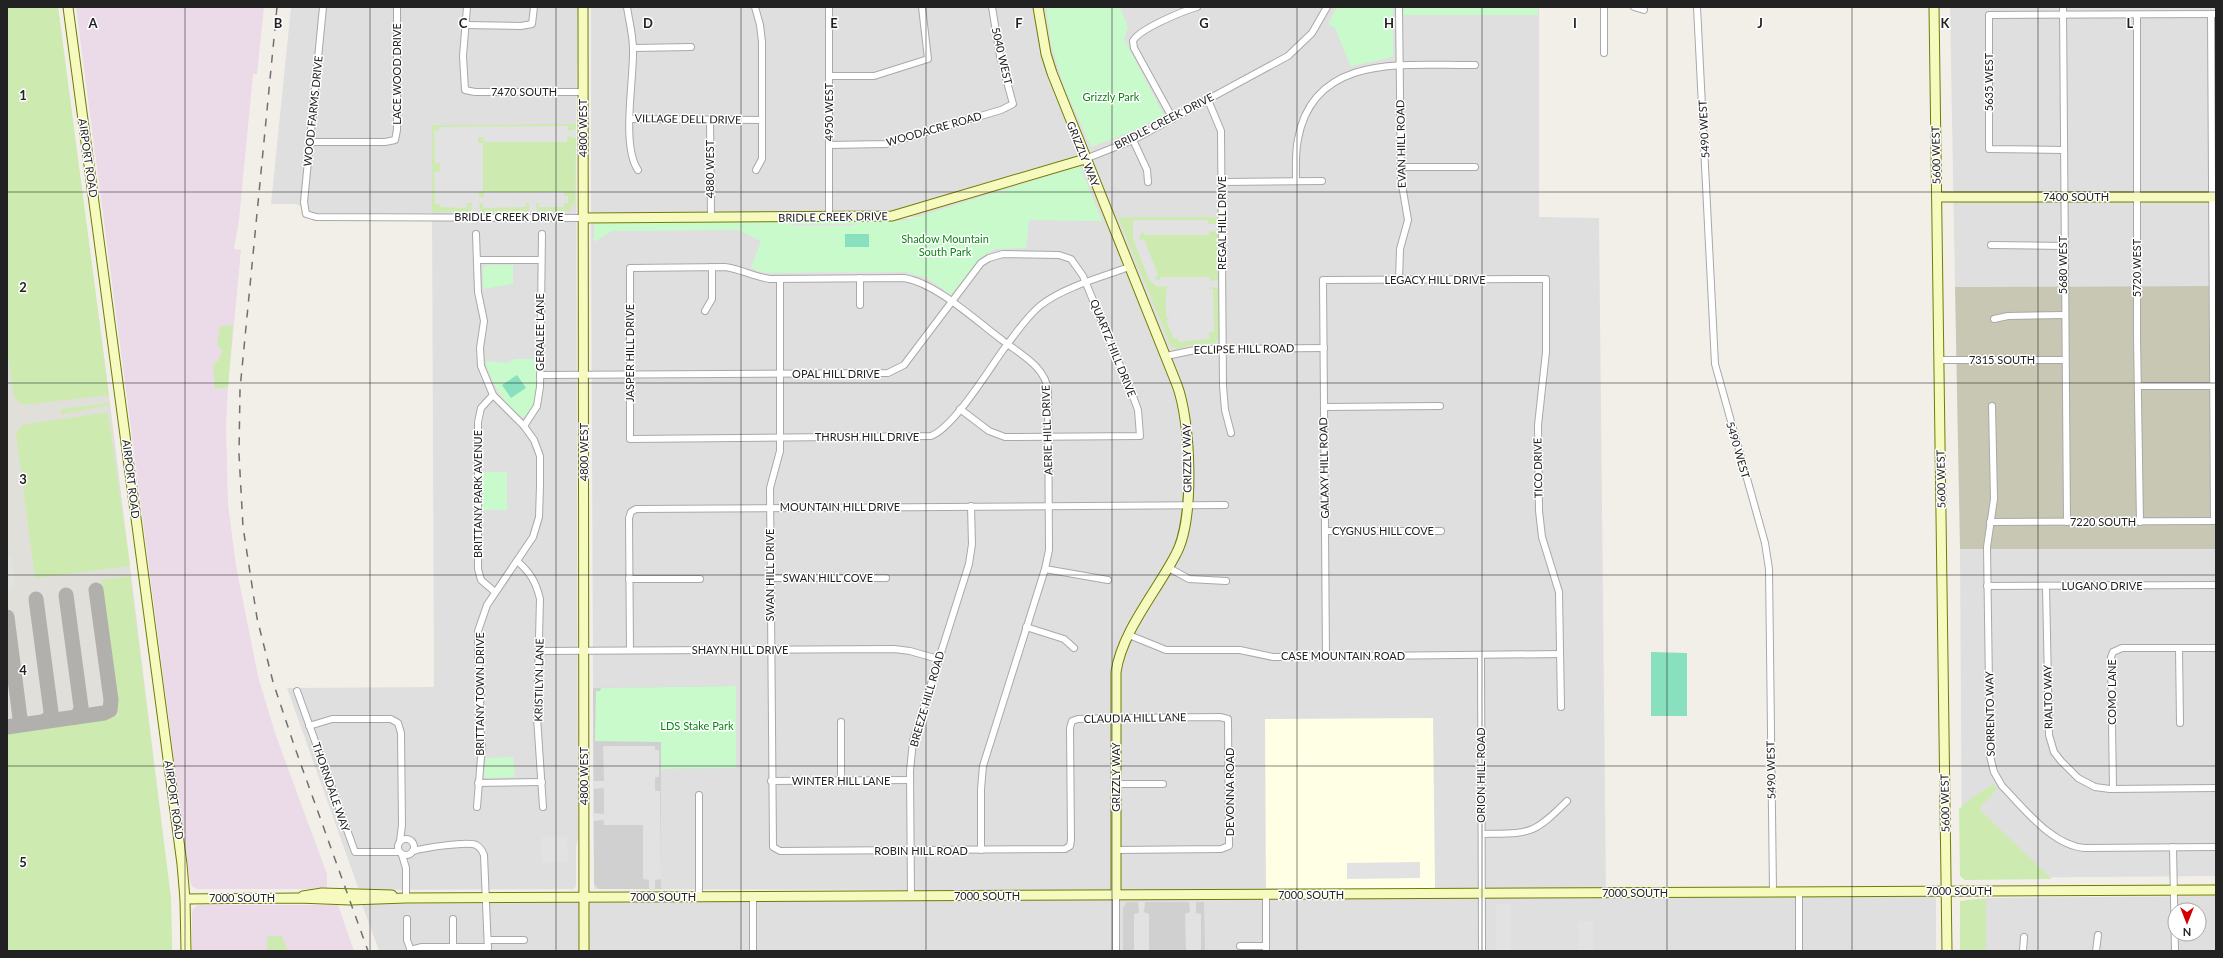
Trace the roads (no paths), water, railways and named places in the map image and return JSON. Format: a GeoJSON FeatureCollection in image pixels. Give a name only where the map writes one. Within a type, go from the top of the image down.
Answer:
{"type":"FeatureCollection","features":[{"type":"Feature","properties":{"kind":"street","name":"AIRPORT ROAD"},"geometry":{"type":"LineString","coordinates":[[68,7],[186,899],[186,951]]}},
{"type":"Feature","properties":{"kind":"street","name":"WOOD FARMS DRIVE"},"geometry":{"type":"LineString","coordinates":[[306,214],[303,207],[323,7]]}},
{"type":"Feature","properties":{"kind":"street","name":"LACE WOOD DRIVE"},"geometry":{"type":"LineString","coordinates":[[310,142],[385,142],[395,140],[397,130],[397,7]]}},
{"type":"Feature","properties":{"kind":"street"},"geometry":{"type":"LineString","coordinates":[[467,7],[466,25],[521,26],[532,24],[534,7]]}},
{"type":"Feature","properties":{"kind":"street","name":"4800 WEST"},"geometry":{"type":"LineString","coordinates":[[583,7],[584,951]]}},
{"type":"Feature","properties":{"kind":"street","name":"VILLAGE DELL DRIVE"},"geometry":{"type":"LineString","coordinates":[[627,7],[633,48],[630,119],[762,120]]}},
{"type":"Feature","properties":{"kind":"street"},"geometry":{"type":"LineString","coordinates":[[755,7],[762,32],[762,159],[756,170]]}},
{"type":"Feature","properties":{"kind":"street","name":"4950 WEST"},"geometry":{"type":"LineString","coordinates":[[829,7],[829,218]]}},
{"type":"Feature","properties":{"kind":"street"},"geometry":{"type":"LineString","coordinates":[[829,76],[874,76],[928,58],[922,7]]}},
{"type":"Feature","properties":{"kind":"street","name":"5040 WEST"},"geometry":{"type":"LineString","coordinates":[[992,7],[1000,56],[1013,104]]}},
{"type":"Feature","properties":{"kind":"street","name":"GRIZZLY WAY"},"geometry":{"type":"LineString","coordinates":[[1038,7],[1052,73],[1085,159],[1166,356],[1185,412],[1188,434],[1188,505],[1186,531],[1181,545],[1169,568],[1129,635],[1117,663],[1115,718],[1116,895]]}},
{"type":"Feature","properties":{"kind":"street"},"geometry":{"type":"LineString","coordinates":[[1173,119],[1134,48],[1133,41],[1138,35],[1174,16],[1197,7]]}},
{"type":"Feature","properties":{"kind":"street","name":"BRIDLE CREEK DRIVE"},"geometry":{"type":"LineString","coordinates":[[306,214],[316,217],[583,218],[829,218],[892,216],[1085,159],[1133,140],[1295,51],[1312,33],[1328,7]]}},
{"type":"Feature","properties":{"kind":"street","name":"EVAN HILL ROAD"},"geometry":{"type":"LineString","coordinates":[[1399,7],[1401,191],[1408,220],[1400,249],[1399,280]]}},
{"type":"Feature","properties":{"kind":"street"},"geometry":{"type":"LineString","coordinates":[[1604,7],[1604,53]]}},
{"type":"Feature","properties":{"kind":"street"},"geometry":{"type":"LineString","coordinates":[[1634,7],[1644,10]]}},
{"type":"Feature","properties":{"kind":"street","name":"5490 WEST"},"geometry":{"type":"LineString","coordinates":[[1697,7],[1715,364],[1764,536],[1769,569],[1773,892]]}},
{"type":"Feature","properties":{"kind":"street","name":"5600 WEST"},"geometry":{"type":"LineString","coordinates":[[1934,7],[1946,951]]}},
{"type":"Feature","properties":{"kind":"street","name":"5680 WEST"},"geometry":{"type":"LineString","coordinates":[[2063,7],[2063,246],[2066,522]]}},
{"type":"Feature","properties":{"kind":"street"},"geometry":{"type":"LineString","coordinates":[[2063,15],[2213,14],[2215,521]]}},
{"type":"Feature","properties":{"kind":"street","name":"5635 WEST"},"geometry":{"type":"LineString","coordinates":[[2063,15],[1989,15],[1989,149],[2063,150]]}},
{"type":"Feature","properties":{"kind":"street","name":"5720 WEST"},"geometry":{"type":"LineString","coordinates":[[2137,15],[2140,522]]}},
{"type":"Feature","properties":{"kind":"street","name":"7470 SOUTH"},"geometry":{"type":"LineString","coordinates":[[466,25],[463,56],[465,90],[475,92],[583,92]]}},
{"type":"Feature","properties":{"kind":"street"},"geometry":{"type":"LineString","coordinates":[[633,48],[691,47]]}},
{"type":"Feature","properties":{"kind":"street"},"geometry":{"type":"LineString","coordinates":[[1296,181],[1296,152],[1300,131],[1308,112],[1320,95],[1337,81],[1357,71],[1372,67],[1475,65]]}},
{"type":"Feature","properties":{"kind":"street","name":"REGAL HILL DRIVE"},"geometry":{"type":"LineString","coordinates":[[1208,100],[1221,131],[1224,399],[1231,433]]}},
{"type":"Feature","properties":{"kind":"street","name":"WOODACRE ROAD"},"geometry":{"type":"LineString","coordinates":[[829,146],[886,144],[1001,110],[1013,104]]}},
{"type":"Feature","properties":{"kind":"street"},"geometry":{"type":"LineString","coordinates":[[630,119],[632,158],[638,170]]}},
{"type":"Feature","properties":{"kind":"street","name":"4880 WEST"},"geometry":{"type":"LineString","coordinates":[[710,120],[710,218]]}},
{"type":"Feature","properties":{"kind":"street"},"geometry":{"type":"LineString","coordinates":[[1133,140],[1147,170],[1148,182]]}},
{"type":"Feature","properties":{"kind":"street"},"geometry":{"type":"LineString","coordinates":[[1400,167],[1475,167]]}},
{"type":"Feature","properties":{"kind":"street"},"geometry":{"type":"LineString","coordinates":[[1222,182],[1322,181]]}},
{"type":"Feature","properties":{"kind":"street","name":"7400 SOUTH"},"geometry":{"type":"LineString","coordinates":[[1937,197],[2213,197]]}},
{"type":"Feature","properties":{"kind":"street","name":"BRITTANY TOWN DRIVE"},"geometry":{"type":"LineString","coordinates":[[476,234],[478,292],[484,321],[480,348],[481,366],[493,395],[524,426],[534,440],[540,456],[540,507],[533,537],[494,592],[482,616],[478,636],[481,693],[479,717],[482,746],[477,807]]}},
{"type":"Feature","properties":{"kind":"street","name":"GERALEE LANE"},"geometry":{"type":"LineString","coordinates":[[524,426],[537,406],[540,375],[542,234]]}},
{"type":"Feature","properties":{"kind":"street"},"geometry":{"type":"LineString","coordinates":[[1991,245],[2063,246]]}},
{"type":"Feature","properties":{"kind":"street","name":"OPAL HILL DRIVE"},"geometry":{"type":"LineString","coordinates":[[540,375],[882,373],[895,371],[904,365],[981,263],[996,255],[1054,254],[1064,256],[1075,263]]}},
{"type":"Feature","properties":{"kind":"street"},"geometry":{"type":"LineString","coordinates":[[476,260],[541,260]]}},
{"type":"Feature","properties":{"kind":"street","name":"QUARTZ HILL DRIVE"},"geometry":{"type":"LineString","coordinates":[[1048,436],[1140,436],[1138,410],[1086,283],[1075,263]]}},
{"type":"Feature","properties":{"kind":"street"},"geometry":{"type":"LineString","coordinates":[[705,311],[712,299],[712,267]]}},
{"type":"Feature","properties":{"kind":"street","name":"THRUSH HILL DRIVE"},"geometry":{"type":"LineString","coordinates":[[630,439],[930,436],[944,429],[1029,317],[1042,304],[1086,283],[1129,267]]}},
{"type":"Feature","properties":{"kind":"street","name":"AERIE HILL DRIVE"},"geometry":{"type":"LineString","coordinates":[[630,268],[734,268],[759,278],[780,279],[860,278],[915,280],[931,287],[1008,344],[1038,368],[1045,378],[1048,391],[1049,550],[1045,569],[983,766],[981,790],[981,850]]}},
{"type":"Feature","properties":{"kind":"street","name":"JASPER HILL DRIVE"},"geometry":{"type":"LineString","coordinates":[[630,268],[630,439]]}},
{"type":"Feature","properties":{"kind":"street"},"geometry":{"type":"LineString","coordinates":[[860,278],[860,305]]}},
{"type":"Feature","properties":{"kind":"street","name":"SWAN HILL DRIVE"},"geometry":{"type":"LineString","coordinates":[[774,849],[772,842],[771,781],[770,484],[779,460],[780,279]]}},
{"type":"Feature","properties":{"kind":"street","name":"LEGACY HILL DRIVE"},"geometry":{"type":"LineString","coordinates":[[1323,280],[1546,279]]}},
{"type":"Feature","properties":{"kind":"street","name":"TICO DRIVE"},"geometry":{"type":"LineString","coordinates":[[1546,279],[1546,352],[1538,425],[1539,511],[1542,537],[1559,592],[1561,707]]}},
{"type":"Feature","properties":{"kind":"street","name":"GALAXY HILL ROAD"},"geometry":{"type":"LineString","coordinates":[[1323,280],[1326,656]]}},
{"type":"Feature","properties":{"kind":"street"},"geometry":{"type":"LineString","coordinates":[[1994,319],[2008,316],[2064,315]]}},
{"type":"Feature","properties":{"kind":"street","name":"ECLIPSE HILL ROAD"},"geometry":{"type":"LineString","coordinates":[[1166,356],[1192,350],[1324,348]]}},
{"type":"Feature","properties":{"kind":"street","name":"7315 SOUTH"},"geometry":{"type":"LineString","coordinates":[[1939,360],[2065,360]]}},
{"type":"Feature","properties":{"kind":"street"},"geometry":{"type":"LineString","coordinates":[[2139,386],[2214,386]]}},
{"type":"Feature","properties":{"kind":"street","name":"BRITTANY PARK AVENUE"},"geometry":{"type":"LineString","coordinates":[[493,395],[481,408],[478,422],[478,569],[481,580],[494,592]]}},
{"type":"Feature","properties":{"kind":"street"},"geometry":{"type":"LineString","coordinates":[[1324,407],[1440,406]]}},
{"type":"Feature","properties":{"kind":"street","name":"SORRENTO WAY"},"geometry":{"type":"LineString","coordinates":[[1992,406],[1994,495],[1987,542],[1990,756],[1992,767],[1999,782],[2051,835],[2070,845],[2085,848],[2216,847]]}},
{"type":"Feature","properties":{"kind":"street"},"geometry":{"type":"LineString","coordinates":[[960,409],[989,431],[1000,436],[1048,436]]}},
{"type":"Feature","properties":{"kind":"street","name":"MOUNTAIN HILL DRIVE"},"geometry":{"type":"LineString","coordinates":[[630,650],[629,518],[634,510],[770,507],[1225,505]]}},
{"type":"Feature","properties":{"kind":"street","name":"BREEZE HILL ROAD"},"geometry":{"type":"LineString","coordinates":[[911,896],[911,756],[915,731],[969,564],[972,544],[972,506]]}},
{"type":"Feature","properties":{"kind":"street","name":"7220 SOUTH"},"geometry":{"type":"LineString","coordinates":[[1990,522],[2215,521]]}},
{"type":"Feature","properties":{"kind":"street","name":"CYGNUS HILL COVE"},"geometry":{"type":"LineString","coordinates":[[1325,531],[1441,531]]}},
{"type":"Feature","properties":{"kind":"street","name":"KRISTILYN LANE"},"geometry":{"type":"LineString","coordinates":[[517,561],[530,573],[537,587],[541,609],[537,717],[543,807]]}},
{"type":"Feature","properties":{"kind":"street"},"geometry":{"type":"LineString","coordinates":[[1169,568],[1189,579],[1226,581]]}},
{"type":"Feature","properties":{"kind":"street"},"geometry":{"type":"LineString","coordinates":[[1045,569],[1108,580]]}},
{"type":"Feature","properties":{"kind":"street","name":"SWAN HILL COVE"},"geometry":{"type":"LineString","coordinates":[[770,578],[886,578]]}},
{"type":"Feature","properties":{"kind":"street"},"geometry":{"type":"LineString","coordinates":[[629,579],[700,579]]}},
{"type":"Feature","properties":{"kind":"street","name":"LUGANO DRIVE"},"geometry":{"type":"LineString","coordinates":[[1987,586],[2216,585]]}},
{"type":"Feature","properties":{"kind":"street","name":"RIALTO WAY"},"geometry":{"type":"LineString","coordinates":[[2046,586],[2048,729],[2052,746],[2061,761],[2082,781],[2100,788],[2216,788]]}},
{"type":"Feature","properties":{"kind":"street"},"geometry":{"type":"LineString","coordinates":[[1026,627],[1064,639],[1074,648]]}},
{"type":"Feature","properties":{"kind":"street","name":"CASE MOUNTAIN ROAD"},"geometry":{"type":"LineString","coordinates":[[1129,635],[1166,650],[1240,650],[1273,657],[1560,654]]}},
{"type":"Feature","properties":{"kind":"street","name":"COMO LANE"},"geometry":{"type":"LineString","coordinates":[[2113,789],[2113,652],[2122,648],[2216,648]]}},
{"type":"Feature","properties":{"kind":"street"},"geometry":{"type":"LineString","coordinates":[[2179,648],[2180,723]]}},
{"type":"Feature","properties":{"kind":"street","name":"SHAYN HILL DRIVE"},"geometry":{"type":"LineString","coordinates":[[540,651],[902,649],[938,659]]}},
{"type":"Feature","properties":{"kind":"street","name":"ORION HILL ROAD"},"geometry":{"type":"LineString","coordinates":[[1480,656],[1482,951]]}},
{"type":"Feature","properties":{"kind":"street","name":"THORNDALE WAY"},"geometry":{"type":"LineString","coordinates":[[297,690],[355,852],[412,853]]}},
{"type":"Feature","properties":{"kind":"street","name":"CLAUDIA HILL LANE"},"geometry":{"type":"LineString","coordinates":[[1068,847],[1071,840],[1071,723],[1078,719],[1115,718],[1220,717],[1228,719]]}},
{"type":"Feature","properties":{"kind":"street"},"geometry":{"type":"LineString","coordinates":[[310,726],[332,719],[391,719],[398,723],[401,733],[402,825],[399,843],[406,868],[406,898]]}},
{"type":"Feature","properties":{"kind":"street","name":"DEVONNA ROAD"},"geometry":{"type":"LineString","coordinates":[[1116,850],[1221,850],[1229,846],[1228,719]]}},
{"type":"Feature","properties":{"kind":"street"},"geometry":{"type":"LineString","coordinates":[[841,722],[841,781]]}},
{"type":"Feature","properties":{"kind":"street","name":"WINTER HILL LANE"},"geometry":{"type":"LineString","coordinates":[[771,781],[910,780]]}},
{"type":"Feature","properties":{"kind":"street"},"geometry":{"type":"LineString","coordinates":[[478,783],[542,782]]}},
{"type":"Feature","properties":{"kind":"street"},"geometry":{"type":"LineString","coordinates":[[1116,784],[1163,784]]}},
{"type":"Feature","properties":{"kind":"street"},"geometry":{"type":"LineString","coordinates":[[698,795],[699,897]]}},
{"type":"Feature","properties":{"kind":"street"},"geometry":{"type":"LineString","coordinates":[[1482,834],[1518,833],[1533,830],[1567,801]]}},
{"type":"Feature","properties":{"kind":"street"},"geometry":{"type":"LineString","coordinates":[[402,825],[411,840],[412,853],[406,868]]}},
{"type":"Feature","properties":{"kind":"street"},"geometry":{"type":"LineString","coordinates":[[387,852],[399,843],[411,840],[428,847]]}},
{"type":"Feature","properties":{"kind":"street"},"geometry":{"type":"LineString","coordinates":[[407,918],[407,940],[410,950],[422,947],[453,946],[488,949],[484,855],[480,848],[471,844],[428,847],[412,853]]}},
{"type":"Feature","properties":{"kind":"street","name":"ROBIN HILL ROAD"},"geometry":{"type":"LineString","coordinates":[[774,849],[780,851],[1061,850],[1068,847]]}},
{"type":"Feature","properties":{"kind":"street"},"geometry":{"type":"LineString","coordinates":[[2173,847],[2175,951]]}},
{"type":"Feature","properties":{"kind":"street","name":"7000 SOUTH"},"geometry":{"type":"LineString","coordinates":[[186,899],[298,898],[337,900],[406,898],[1116,895],[1266,896],[1482,893],[2216,890]]}},
{"type":"Feature","properties":{"kind":"street"},"geometry":{"type":"LineString","coordinates":[[1799,892],[1799,951]]}},
{"type":"Feature","properties":{"kind":"street"},"geometry":{"type":"LineString","coordinates":[[1116,895],[1116,951]]}},
{"type":"Feature","properties":{"kind":"street"},"geometry":{"type":"LineString","coordinates":[[1240,946],[1266,948],[1266,896]]}},
{"type":"Feature","properties":{"kind":"street"},"geometry":{"type":"LineString","coordinates":[[753,897],[753,951]]}},
{"type":"Feature","properties":{"kind":"street"},"geometry":{"type":"LineString","coordinates":[[453,919],[453,946]]}},
{"type":"Feature","properties":{"kind":"street"},"geometry":{"type":"LineString","coordinates":[[2096,951],[2098,935]]}},
{"type":"Feature","properties":{"kind":"street"},"geometry":{"type":"LineString","coordinates":[[2024,937],[2024,951]]}},
{"type":"Feature","properties":{"kind":"street"},"geometry":{"type":"LineString","coordinates":[[488,940],[524,940]]}},
{"type":"Feature","properties":{"kind":"railway"},"geometry":{"type":"LineString","coordinates":[[277,7],[240,389],[239,454],[243,527],[257,618],[273,682],[295,748],[368,951]]}},
{"type":"Feature","properties":{"kind":"park label","name":"Grizzly Park"},"geometry":{"type":"Point","coordinates":[1111,97]}},
{"type":"Feature","properties":{"kind":"park label","name":"Shadow Mountain South Park"},"geometry":{"type":"Point","coordinates":[945,245]}},
{"type":"Feature","properties":{"kind":"park label","name":"LDS Stake Park"},"geometry":{"type":"Point","coordinates":[697,726]}}]}
